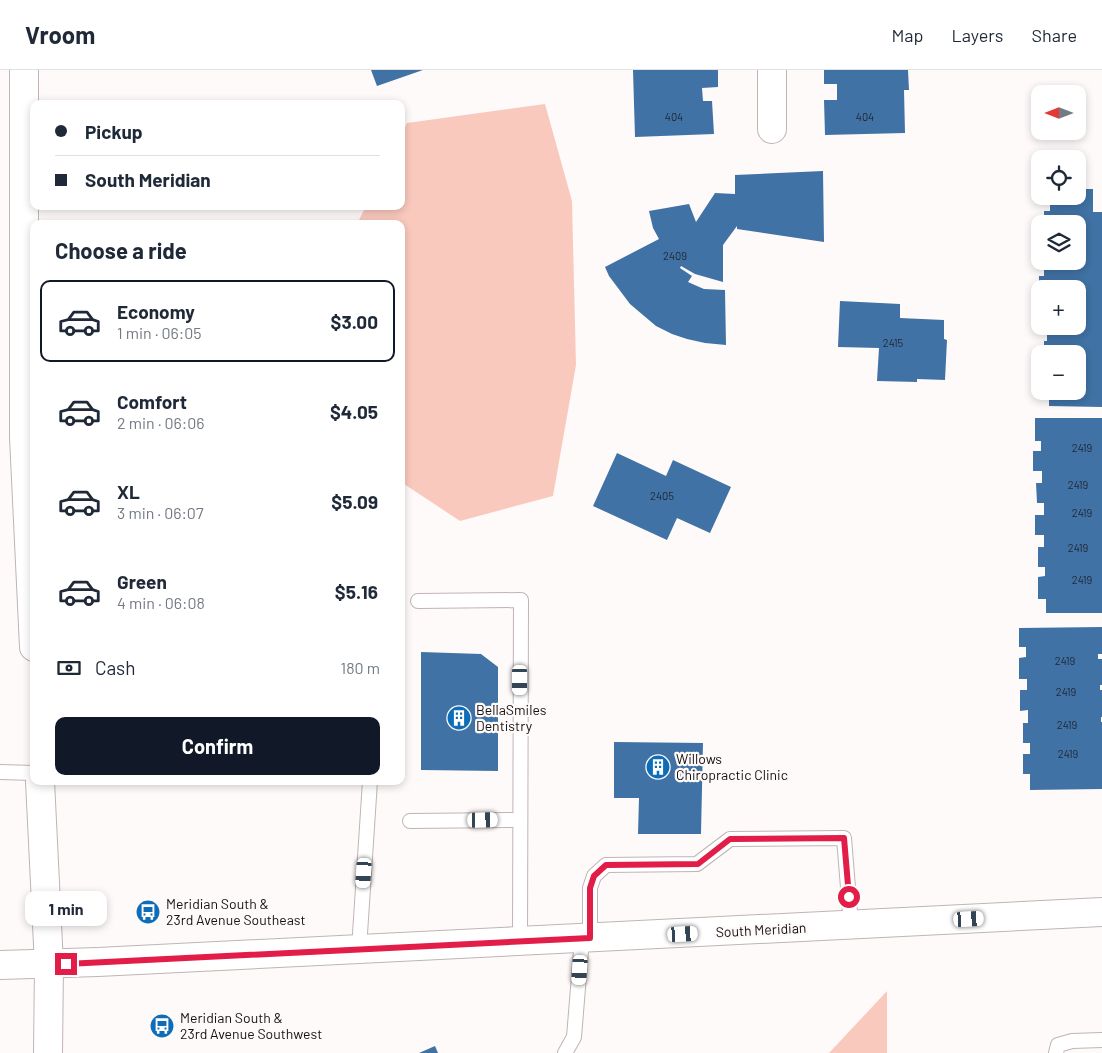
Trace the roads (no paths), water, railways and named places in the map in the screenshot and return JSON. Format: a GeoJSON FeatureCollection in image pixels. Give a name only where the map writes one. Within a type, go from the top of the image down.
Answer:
{"type":"FeatureCollection","features":[{"type":"Feature","properties":{"kind":"main road"},"geometry":{"type":"LineString","coordinates":[[24,70],[24,437],[30,507]]}},
{"type":"Feature","properties":{"kind":"main road"},"geometry":{"type":"LineString","coordinates":[[772,70],[772,128]]}},
{"type":"Feature","properties":{"kind":"main road"},"geometry":{"type":"LineString","coordinates":[[40,785],[49,965],[48,1053]]}},
{"type":"Feature","properties":{"kind":"main road","name":"South Meridian"},"geometry":{"type":"LineString","coordinates":[[0,965],[49,965],[1102,912]]}},
{"type":"Feature","properties":{"kind":"lane"},"geometry":{"type":"LineString","coordinates":[[418,601],[521,600],[520,942]]}},
{"type":"Feature","properties":{"kind":"lane"},"geometry":{"type":"LineString","coordinates":[[0,772],[30,773]]}},
{"type":"Feature","properties":{"kind":"lane"},"geometry":{"type":"LineString","coordinates":[[359,949],[370,785]]}},
{"type":"Feature","properties":{"kind":"lane"},"geometry":{"type":"LineString","coordinates":[[410,821],[520,820]]}},
{"type":"Feature","properties":{"kind":"lane"},"geometry":{"type":"LineString","coordinates":[[565,1053],[574,1038],[590,888],[594,876],[606,865],[698,864],[730,839],[844,838],[851,925]]}},
{"type":"Feature","properties":{"kind":"lane"},"geometry":{"type":"LineString","coordinates":[[1056,1053],[1058,1045],[1072,1041],[1102,1040]]}},
{"type":"Feature","properties":{"kind":"place","name":"BellaSmiles Dentistry"},"geometry":{"type":"Point","coordinates":[459,718]}},
{"type":"Feature","properties":{"kind":"place","name":"Willows Chiropractic Clinic"},"geometry":{"type":"Point","coordinates":[658,767]}},
{"type":"Feature","properties":{"kind":"place","name":"Meridian South & 23rd Avenue Southeast"},"geometry":{"type":"Point","coordinates":[148,912]}},
{"type":"Feature","properties":{"kind":"place","name":"Meridian South & 23rd Avenue Southwest"},"geometry":{"type":"Point","coordinates":[162,1026]}}]}
